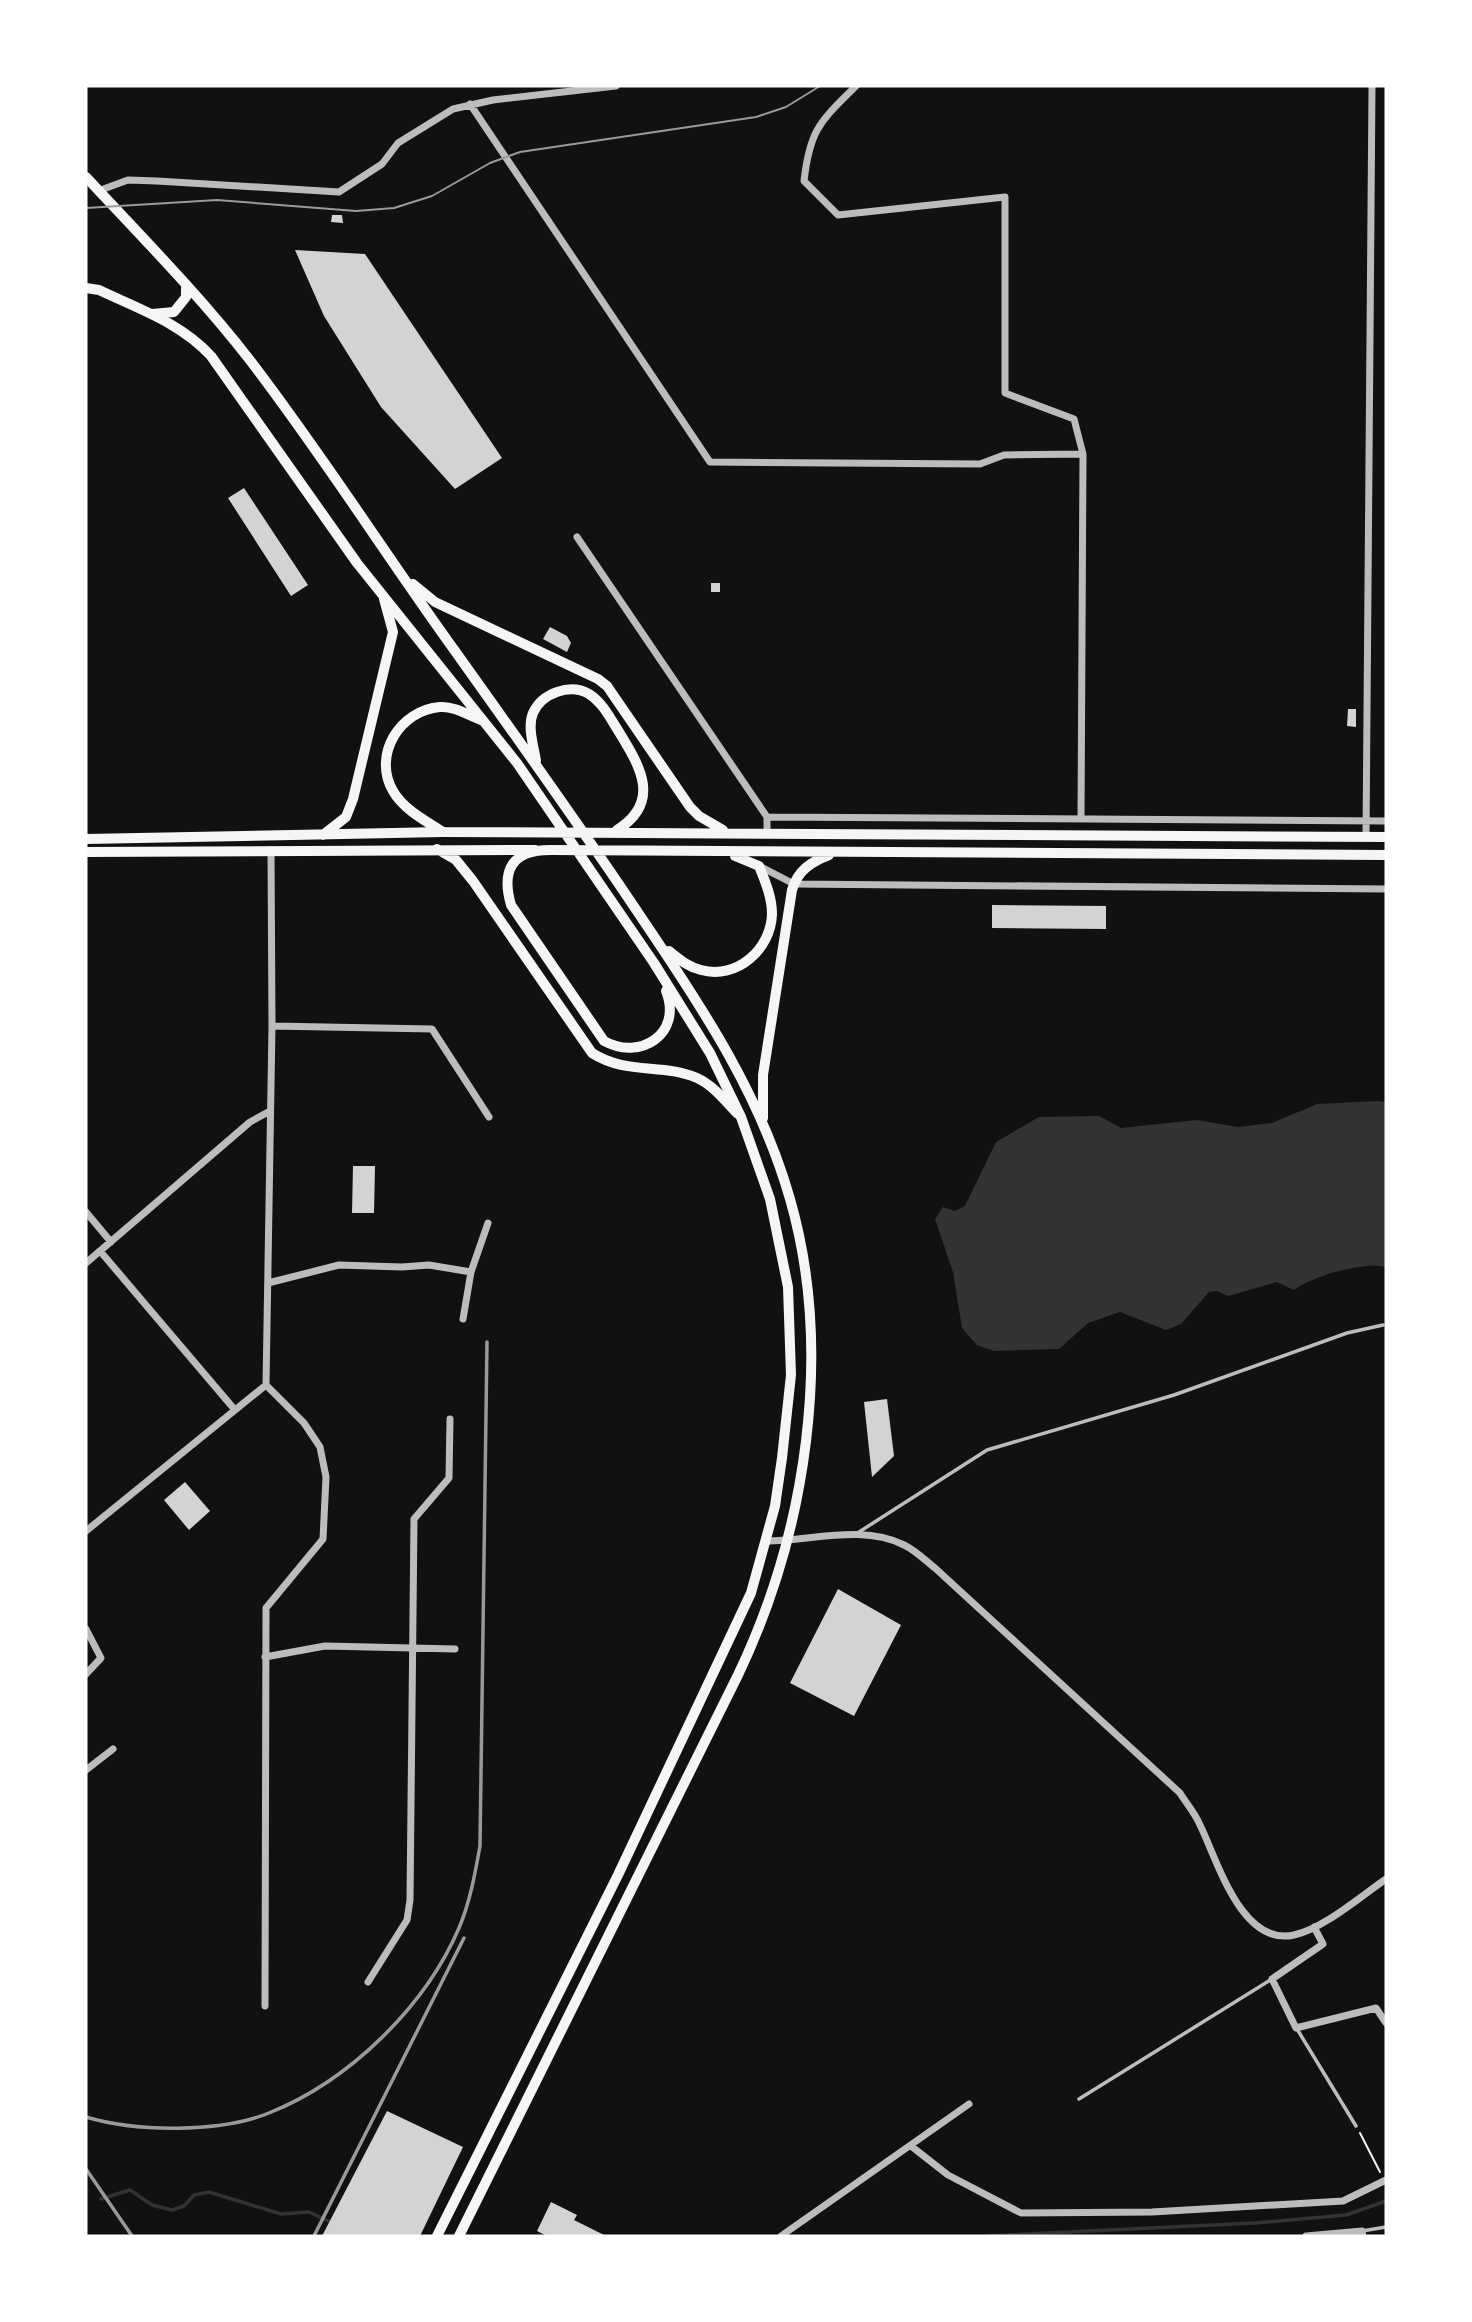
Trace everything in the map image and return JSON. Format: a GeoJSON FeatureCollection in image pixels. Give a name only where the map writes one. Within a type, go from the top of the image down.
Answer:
{"type":"FeatureCollection","features":[{"type":"Feature","properties":{"kind":"main road"},"geometry":{"type":"LineString","coordinates":[[86,177],[246,356],[537,764],[658,942],[738,1066],[763,1121],[790,1198],[807,1283],[812,1364],[795,1510],[775,1587],[755,1639],[459,2236]]}},
{"type":"Feature","properties":{"kind":"main road"},"geometry":{"type":"LineString","coordinates":[[86,288],[99,290],[187,333],[211,356],[384,598],[557,818],[654,963],[710,1054],[741,1117],[780,1240],[789,1287],[792,1340],[782,1458],[767,1541],[751,1593],[721,1662],[437,2236]]}},
{"type":"Feature","properties":{"kind":"main road"},"geometry":{"type":"LineString","coordinates":[[149,314],[174,312],[186,298],[186,288]]}},
{"type":"Feature","properties":{"kind":"main road"},"geometry":{"type":"LineString","coordinates":[[404,577],[435,602],[598,679],[607,686],[690,807],[699,816],[726,832]]}},
{"type":"Feature","properties":{"kind":"main road"},"geometry":{"type":"LineString","coordinates":[[323,835],[346,817],[353,799],[393,632],[384,598]]}},
{"type":"Feature","properties":{"kind":"main road"},"geometry":{"type":"LineString","coordinates":[[537,764],[531,732],[533,713],[541,702],[554,692],[571,689],[586,692],[600,703],[643,775],[644,792],[638,808],[626,825],[616,831]]}},
{"type":"Feature","properties":{"kind":"main road"},"geometry":{"type":"LineString","coordinates":[[443,832],[411,812],[393,791],[387,774],[390,742],[400,727],[429,709],[443,707],[483,721]]}},
{"type":"Feature","properties":{"kind":"main road"},"geometry":{"type":"LineString","coordinates":[[86,839],[539,831],[1386,837]]}},
{"type":"Feature","properties":{"kind":"main road"},"geometry":{"type":"LineString","coordinates":[[436,849],[456,860],[473,881],[592,1053],[617,1066],[695,1076],[708,1084],[741,1117]]}},
{"type":"Feature","properties":{"kind":"main road"},"geometry":{"type":"LineString","coordinates":[[86,852],[436,849],[1386,855]]}},
{"type":"Feature","properties":{"kind":"main road"},"geometry":{"type":"LineString","coordinates":[[535,850],[515,860],[509,869],[507,891],[511,905],[592,1026],[604,1041],[617,1048],[629,1050],[652,1042],[668,1023],[670,1002],[654,963]]}},
{"type":"Feature","properties":{"kind":"main road"},"geometry":{"type":"LineString","coordinates":[[658,942],[685,964],[702,971],[724,971],[752,957],[768,934],[772,914],[759,866],[719,852]]}},
{"type":"Feature","properties":{"kind":"main road"},"geometry":{"type":"LineString","coordinates":[[763,1121],[763,1075],[794,884],[810,862],[835,852]]}},
{"type":"Feature","properties":{"kind":"street"},"geometry":{"type":"LineString","coordinates":[[98,191],[128,180],[340,192],[382,164],[398,143],[453,109],[470,104],[616,86]]}},
{"type":"Feature","properties":{"kind":"street"},"geometry":{"type":"LineString","coordinates":[[856,86],[819,124],[808,151],[804,181],[838,215],[1005,197],[1005,393],[1074,419],[1083,454],[1081,819]]}},
{"type":"Feature","properties":{"kind":"street"},"geometry":{"type":"LineString","coordinates":[[1366,837],[1372,86]]}},
{"type":"Feature","properties":{"kind":"street"},"geometry":{"type":"LineString","coordinates":[[470,104],[710,462],[980,464],[1003,455],[1083,454]]}},
{"type":"Feature","properties":{"kind":"street"},"geometry":{"type":"LineString","coordinates":[[577,537],[767,817],[766,833]]}},
{"type":"Feature","properties":{"kind":"street"},"geometry":{"type":"LineString","coordinates":[[767,817],[1386,821]]}},
{"type":"Feature","properties":{"kind":"street"},"geometry":{"type":"LineString","coordinates":[[265,2006],[266,1608],[323,1539],[326,1477],[320,1447],[304,1423],[266,1385],[272,1026],[271,850]]}},
{"type":"Feature","properties":{"kind":"street"},"geometry":{"type":"LineString","coordinates":[[759,866],[794,884],[1386,889]]}},
{"type":"Feature","properties":{"kind":"street"},"geometry":{"type":"LineString","coordinates":[[272,1026],[432,1029],[489,1117]]}},
{"type":"Feature","properties":{"kind":"street"},"geometry":{"type":"LineString","coordinates":[[86,1263],[250,1122],[270,1111]]}},
{"type":"Feature","properties":{"kind":"street"},"geometry":{"type":"LineString","coordinates":[[86,1212],[111,1242]]}},
{"type":"Feature","properties":{"kind":"street"},"geometry":{"type":"LineString","coordinates":[[463,1319],[471,1272],[488,1223]]}},
{"type":"Feature","properties":{"kind":"street"},"geometry":{"type":"LineString","coordinates":[[100,1251],[235,1410]]}},
{"type":"Feature","properties":{"kind":"street"},"geometry":{"type":"LineString","coordinates":[[268,1283],[339,1265],[402,1268],[429,1265],[471,1272]]}},
{"type":"Feature","properties":{"kind":"street"},"geometry":{"type":"LineString","coordinates":[[86,1531],[266,1385]]}},
{"type":"Feature","properties":{"kind":"street"},"geometry":{"type":"LineString","coordinates":[[369,1982],[407,1920],[410,1900],[414,1519],[449,1478],[450,1419]]}},
{"type":"Feature","properties":{"kind":"street"},"geometry":{"type":"LineString","coordinates":[[767,1541],[855,1534],[885,1538],[905,1545],[935,1568],[1180,1793],[1199,1823],[1223,1881],[1245,1915],[1258,1926],[1284,1937],[1314,1927],[1386,1879]]}},
{"type":"Feature","properties":{"kind":"street"},"geometry":{"type":"LineString","coordinates":[[86,1629],[101,1658],[86,1674]]}},
{"type":"Feature","properties":{"kind":"street"},"geometry":{"type":"LineString","coordinates":[[265,1657],[325,1646],[455,1649]]}},
{"type":"Feature","properties":{"kind":"street"},"geometry":{"type":"LineString","coordinates":[[86,1770],[113,1749]]}},
{"type":"Feature","properties":{"kind":"street"},"geometry":{"type":"LineString","coordinates":[[1314,1927],[1323,1944],[1272,1979],[1296,2028],[1376,2008],[1386,2024]]}},
{"type":"Feature","properties":{"kind":"street"},"geometry":{"type":"LineString","coordinates":[[781,2236],[969,2104]]}},
{"type":"Feature","properties":{"kind":"street"},"geometry":{"type":"LineString","coordinates":[[911,2146],[948,2175],[1021,2213],[1152,2212],[1343,2201],[1385,2181]]}},
{"type":"Feature","properties":{"kind":"street"},"geometry":{"type":"LineString","coordinates":[[1306,2236],[1363,2234]]}},
{"type":"Feature","properties":{"kind":"lane"},"geometry":{"type":"LineString","coordinates":[[855,1534],[987,1450],[1149,1402],[1347,1333],[1383,1325]]}},
{"type":"Feature","properties":{"kind":"lane"},"geometry":{"type":"LineString","coordinates":[[1079,2099],[1272,1979]]}},
{"type":"Feature","properties":{"kind":"lane"},"geometry":{"type":"LineString","coordinates":[[1296,2028],[1356,2126]]}},
{"type":"Feature","properties":{"kind":"lane"},"geometry":{"type":"LineString","coordinates":[[1363,2234],[1386,2227]]}},
{"type":"Feature","properties":{"kind":"path"},"geometry":{"type":"LineString","coordinates":[[1356,2126],[1385,2181]]}},
{"type":"Feature","properties":{"kind":"shaded area"},"geometry":{"type":"Polygon","coordinates":[[[1386,1102],[1386,1267],[1365,1266],[1338,1271],[1294,1290],[1277,1282],[1228,1296],[1217,1291],[1209,1292],[1181,1324],[1166,1330],[1120,1312],[1088,1323],[1059,1349],[994,1351],[977,1345],[962,1328],[953,1272],[935,1219],[943,1207],[955,1211],[965,1206],[996,1142],[1039,1117],[1099,1116],[1121,1128],[1197,1120],[1238,1127],[1272,1123],[1317,1104],[1386,1102]]]}},
{"type":"Feature","properties":{"kind":"building"},"geometry":{"type":"Polygon","coordinates":[[[332,215],[342,215],[343,223],[331,222],[332,215]]]}},
{"type":"Feature","properties":{"kind":"building"},"geometry":{"type":"Polygon","coordinates":[[[295,250],[365,254],[502,458],[455,489],[381,407],[324,316],[295,250]]]}},
{"type":"Feature","properties":{"kind":"building"},"geometry":{"type":"Polygon","coordinates":[[[244,488],[308,585],[291,596],[228,498],[244,488]]]}},
{"type":"Feature","properties":{"kind":"building"},"geometry":{"type":"Polygon","coordinates":[[[711,583],[720,583],[720,592],[711,592],[711,583]]]}},
{"type":"Feature","properties":{"kind":"building"},"geometry":{"type":"Polygon","coordinates":[[[550,627],[567,636],[571,643],[567,652],[543,639],[550,627]]]}},
{"type":"Feature","properties":{"kind":"building"},"geometry":{"type":"Polygon","coordinates":[[[1348,709],[1356,709],[1356,727],[1347,726],[1348,709]]]}},
{"type":"Feature","properties":{"kind":"building"},"geometry":{"type":"Polygon","coordinates":[[[992,905],[1106,906],[1106,929],[992,928],[992,905]]]}},
{"type":"Feature","properties":{"kind":"building"},"geometry":{"type":"Polygon","coordinates":[[[353,1166],[375,1166],[374,1213],[352,1213],[353,1166]]]}},
{"type":"Feature","properties":{"kind":"building"},"geometry":{"type":"Polygon","coordinates":[[[887,1399],[894,1456],[872,1477],[864,1402],[887,1399]]]}},
{"type":"Feature","properties":{"kind":"building"},"geometry":{"type":"Polygon","coordinates":[[[185,1482],[210,1511],[189,1530],[164,1500],[185,1482]]]}},
{"type":"Feature","properties":{"kind":"building"},"geometry":{"type":"Polygon","coordinates":[[[838,1589],[901,1625],[854,1716],[790,1683],[838,1589]]]}},
{"type":"Feature","properties":{"kind":"building"},"geometry":{"type":"Polygon","coordinates":[[[387,2111],[463,2147],[420,2236],[322,2236],[387,2111]]]}},
{"type":"Feature","properties":{"kind":"building"},"geometry":{"type":"Polygon","coordinates":[[[551,2202],[577,2215],[574,2220],[606,2236],[547,2236],[537,2231],[551,2202]]]}},
{"type":"Feature","properties":{"kind":"waterway"},"geometry":{"type":"LineString","coordinates":[[101,2199],[130,2190],[152,2205],[172,2210],[184,2206],[194,2195],[209,2192],[281,2214],[309,2212],[328,2221]]}},
{"type":"Feature","properties":{"kind":"waterway"},"geometry":{"type":"LineString","coordinates":[[987,2236],[1255,2223],[1346,2215],[1386,2201]]}},
{"type":"Feature","properties":{"kind":"tram line"},"geometry":{"type":"LineString","coordinates":[[86,208],[217,200],[356,211],[394,208],[432,196],[490,163],[520,152],[756,117],[786,107],[820,86]]}},
{"type":"Feature","properties":{"kind":"railway"},"geometry":{"type":"LineString","coordinates":[[86,2117],[129,2126],[178,2128],[227,2124],[269,2113],[328,2082],[381,2038],[405,2013],[444,1957],[466,1908],[480,1846],[487,1342]]}},
{"type":"Feature","properties":{"kind":"railway"},"geometry":{"type":"LineString","coordinates":[[314,2236],[464,1938]]}},
{"type":"Feature","properties":{"kind":"railway"},"geometry":{"type":"LineString","coordinates":[[86,2169],[132,2236]]}}]}
